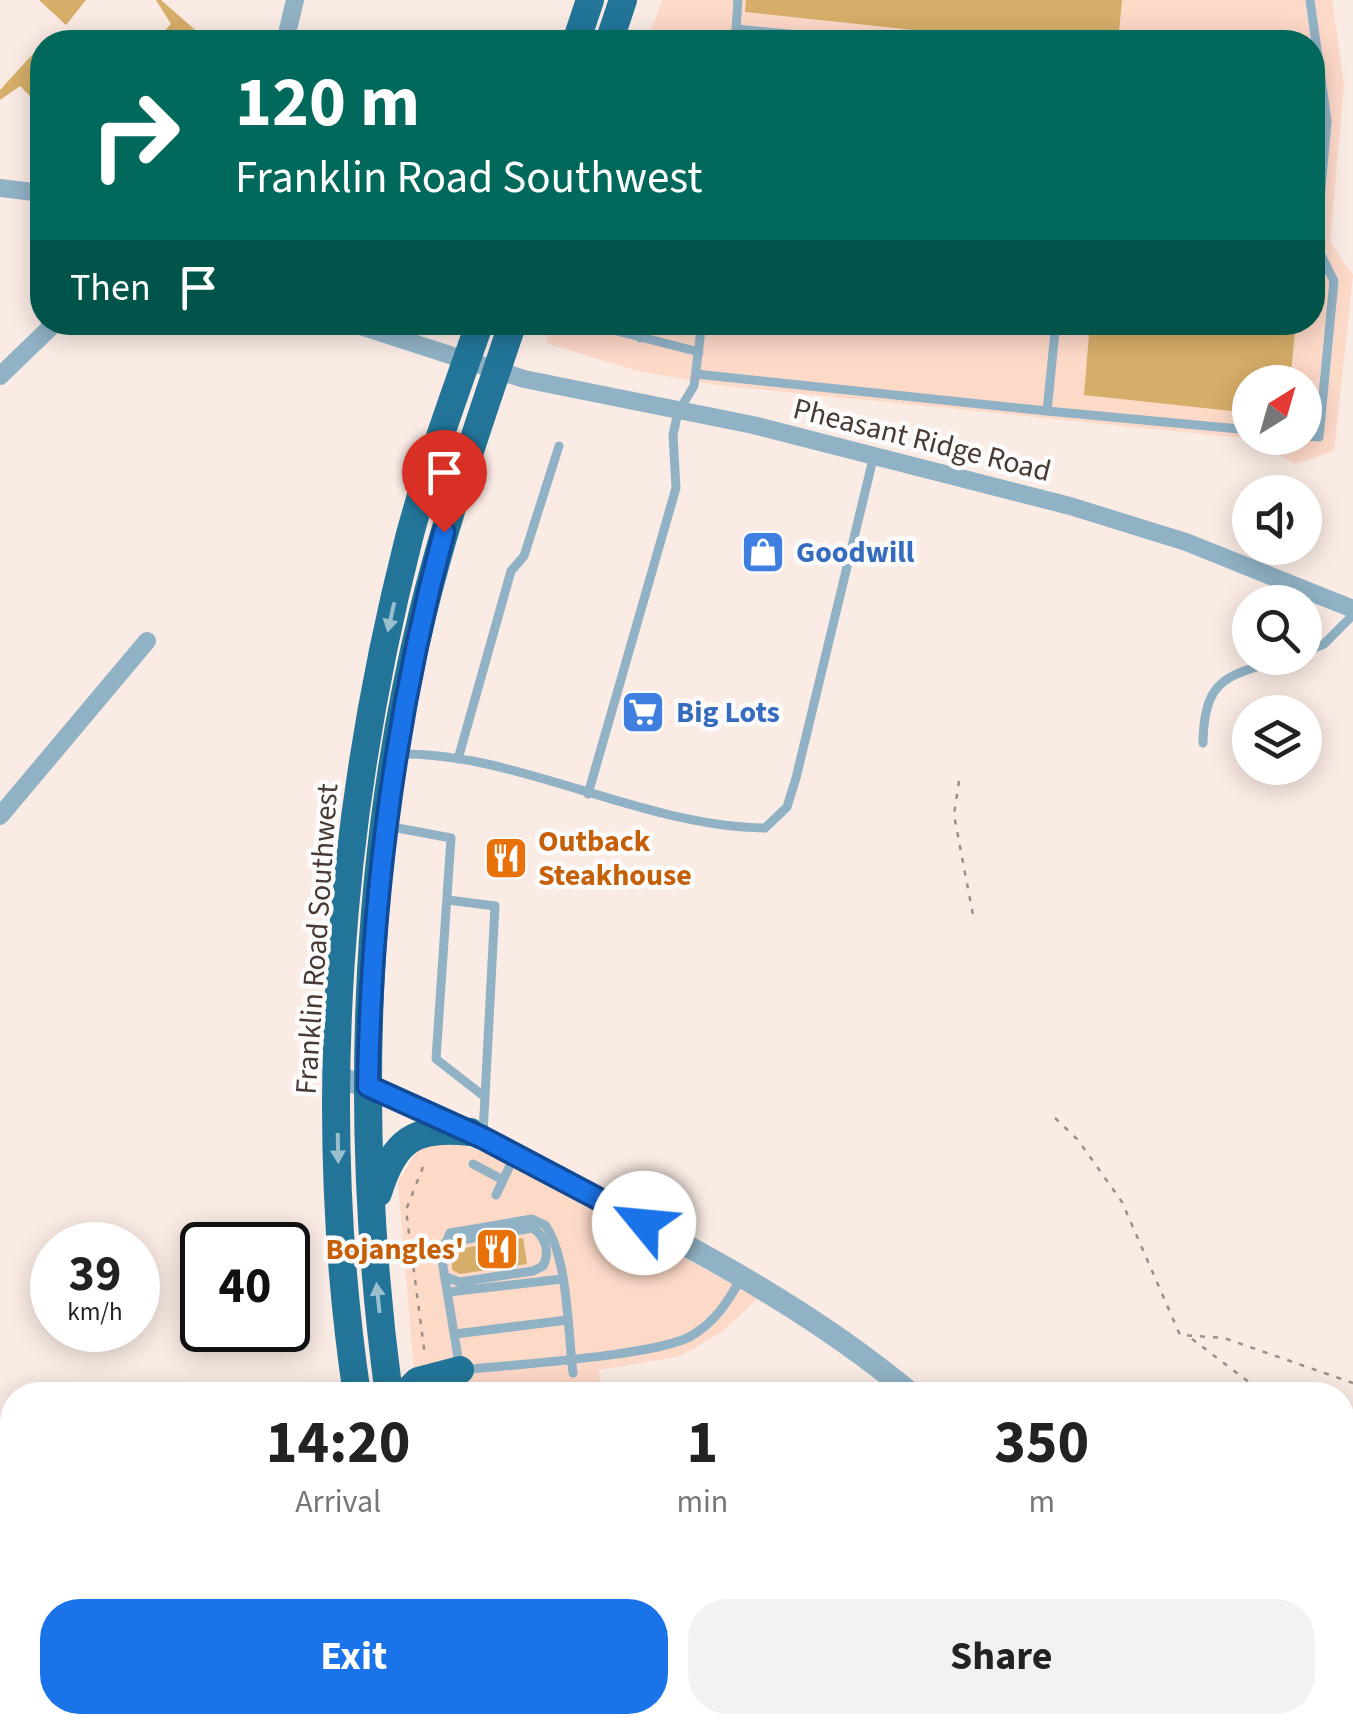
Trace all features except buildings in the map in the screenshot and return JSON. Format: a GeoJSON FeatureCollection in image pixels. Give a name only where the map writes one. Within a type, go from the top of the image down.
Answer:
{"type":"FeatureCollection","features":[{"type":"Feature","properties":{"kind":"highway"},"geometry":{"type":"LineString","coordinates":[[580,30],[590,0]]}},
{"type":"Feature","properties":{"kind":"highway"},"geometry":{"type":"LineString","coordinates":[[613,30],[624,0]]}},
{"type":"Feature","properties":{"kind":"highway","name":"Franklin Road Southwest"},"geometry":{"type":"LineString","coordinates":[[356,1382],[344,1282],[337,1077],[345,905],[364,753],[410,535],[475,335]]}},
{"type":"Feature","properties":{"kind":"highway","name":"Franklin Road Southwest"},"geometry":{"type":"LineString","coordinates":[[388,1382],[372,1213],[368,1086],[370,994],[385,825],[395,754],[444,532],[509,335]]}},
{"type":"Feature","properties":{"kind":"highway"},"geometry":{"type":"LineString","coordinates":[[372,1213],[385,1170],[400,1146],[438,1130],[476,1135]]}},
{"type":"Feature","properties":{"kind":"highway"},"geometry":{"type":"LineString","coordinates":[[416,1382],[464,1375]]}},
{"type":"Feature","properties":{"kind":"street"},"geometry":{"type":"LineString","coordinates":[[288,30],[295,0]]}},
{"type":"Feature","properties":{"kind":"street"},"geometry":{"type":"LineString","coordinates":[[0,188],[30,192]]}},
{"type":"Feature","properties":{"kind":"street"},"geometry":{"type":"LineString","coordinates":[[0,376],[43,335]]}},
{"type":"Feature","properties":{"kind":"street","name":"Pheasant Ridge Road"},"geometry":{"type":"LineString","coordinates":[[390,335],[497,370],[678,412],[753,424],[1186,542],[1353,612]]}},
{"type":"Feature","properties":{"kind":"street"},"geometry":{"type":"LineString","coordinates":[[0,816],[148,641]]}},
{"type":"Feature","properties":{"kind":"street"},"geometry":{"type":"LineString","coordinates":[[337,1077],[368,1086],[476,1135],[742,1276],[806,1314],[895,1382]]}},
{"type":"Feature","properties":{"kind":"lane"},"geometry":{"type":"LineString","coordinates":[[738,0],[736,29],[746,30]]}},
{"type":"Feature","properties":{"kind":"lane"},"geometry":{"type":"LineString","coordinates":[[1310,0],[1314,30]]}},
{"type":"Feature","properties":{"kind":"lane"},"geometry":{"type":"LineString","coordinates":[[1325,107],[1325,144]]}},
{"type":"Feature","properties":{"kind":"lane"},"geometry":{"type":"LineString","coordinates":[[1322,406],[1334,281],[1325,264]]}},
{"type":"Feature","properties":{"kind":"lane"},"geometry":{"type":"LineString","coordinates":[[628,335],[698,352]]}},
{"type":"Feature","properties":{"kind":"lane"},"geometry":{"type":"LineString","coordinates":[[588,794],[676,488],[672,454],[678,412],[694,386],[700,335]]}},
{"type":"Feature","properties":{"kind":"lane"},"geometry":{"type":"LineString","coordinates":[[1048,411],[1055,335]]}},
{"type":"Feature","properties":{"kind":"lane"},"geometry":{"type":"LineString","coordinates":[[696,374],[1232,428]]}},
{"type":"Feature","properties":{"kind":"lane"},"geometry":{"type":"LineString","coordinates":[[458,758],[511,571],[524,556],[560,446]]}},
{"type":"Feature","properties":{"kind":"lane"},"geometry":{"type":"LineString","coordinates":[[395,754],[458,758],[734,828],[764,828],[787,807],[874,455]]}},
{"type":"Feature","properties":{"kind":"lane"},"geometry":{"type":"LineString","coordinates":[[1322,642],[1339,633],[1353,612]]}},
{"type":"Feature","properties":{"kind":"lane"},"geometry":{"type":"LineString","coordinates":[[1203,743],[1204,712],[1216,686],[1233,675]]}},
{"type":"Feature","properties":{"kind":"lane"},"geometry":{"type":"LineString","coordinates":[[385,825],[451,838],[436,1059],[485,1097]]}},
{"type":"Feature","properties":{"kind":"lane"},"geometry":{"type":"LineString","coordinates":[[448,900],[496,906],[485,1097],[476,1135]]}},
{"type":"Feature","properties":{"kind":"lane"},"geometry":{"type":"LineString","coordinates":[[496,1195],[515,1155]]}},
{"type":"Feature","properties":{"kind":"lane"},"geometry":{"type":"LineString","coordinates":[[473,1164],[503,1180]]}},
{"type":"Feature","properties":{"kind":"lane"},"geometry":{"type":"LineString","coordinates":[[573,1373],[571,1357],[566,1320],[562,1279],[550,1233],[538,1220],[456,1230],[440,1249],[464,1375],[571,1357],[683,1340],[714,1318],[742,1276]]}},
{"type":"Feature","properties":{"kind":"lane"},"geometry":{"type":"LineString","coordinates":[[440,1249],[459,1237],[528,1228],[540,1233],[546,1252],[545,1264],[538,1270],[458,1282],[444,1276]]}},
{"type":"Feature","properties":{"kind":"lane"},"geometry":{"type":"LineString","coordinates":[[449,1292],[562,1279]]}},
{"type":"Feature","properties":{"kind":"lane"},"geometry":{"type":"LineString","coordinates":[[455,1334],[566,1320]]}},
{"type":"Feature","properties":{"kind":"path"},"geometry":{"type":"LineString","coordinates":[[959,781],[956,828],[974,915],[978,915]]}},
{"type":"Feature","properties":{"kind":"path"},"geometry":{"type":"LineString","coordinates":[[1055,1118],[1078,1140],[1122,1202],[1176,1328],[1249,1382]]}},
{"type":"Feature","properties":{"kind":"path"},"geometry":{"type":"LineString","coordinates":[[423,1167],[406,1210],[425,1346],[424,1373]]}},
{"type":"Feature","properties":{"kind":"path"},"geometry":{"type":"LineString","coordinates":[[1191,1339],[1224,1338],[1350,1382]]}},
{"type":"Feature","properties":{"kind":"shaded area"},"geometry":{"type":"Polygon","coordinates":[[[662,0],[1332,0],[1344,84],[1330,242],[1353,275],[1334,451],[1322,455],[1322,365],[1232,365],[1232,437],[716,385],[637,371],[546,343],[549,335],[1325,335],[1325,30],[651,30],[662,0]]]}},
{"type":"Feature","properties":{"kind":"shaded area"},"geometry":{"type":"Polygon","coordinates":[[[1279,455],[1322,455],[1294,464],[1279,455]]]}},
{"type":"Feature","properties":{"kind":"shaded area"},"geometry":{"type":"Polygon","coordinates":[[[455,1143],[496,1156],[758,1298],[723,1331],[681,1356],[599,1370],[600,1382],[415,1382],[398,1182],[416,1152],[430,1145],[455,1143]]]}},
{"type":"Feature","properties":{"kind":"place","name":"Goodwill"},"geometry":{"type":"Point","coordinates":[763,552]}},
{"type":"Feature","properties":{"kind":"place","name":"Big Lots"},"geometry":{"type":"Point","coordinates":[643,712]}},
{"type":"Feature","properties":{"kind":"place","name":"Outback Steakhouse"},"geometry":{"type":"Point","coordinates":[506,858]}},
{"type":"Feature","properties":{"kind":"place","name":"Bojangles'"},"geometry":{"type":"Point","coordinates":[497,1249]}},
{"type":"Feature","properties":{"kind":"route"},"geometry":{"type":"LineString","coordinates":[[444,532],[405,698],[386,807],[370,994],[368,1086],[483,1138],[644,1223]]}}]}
